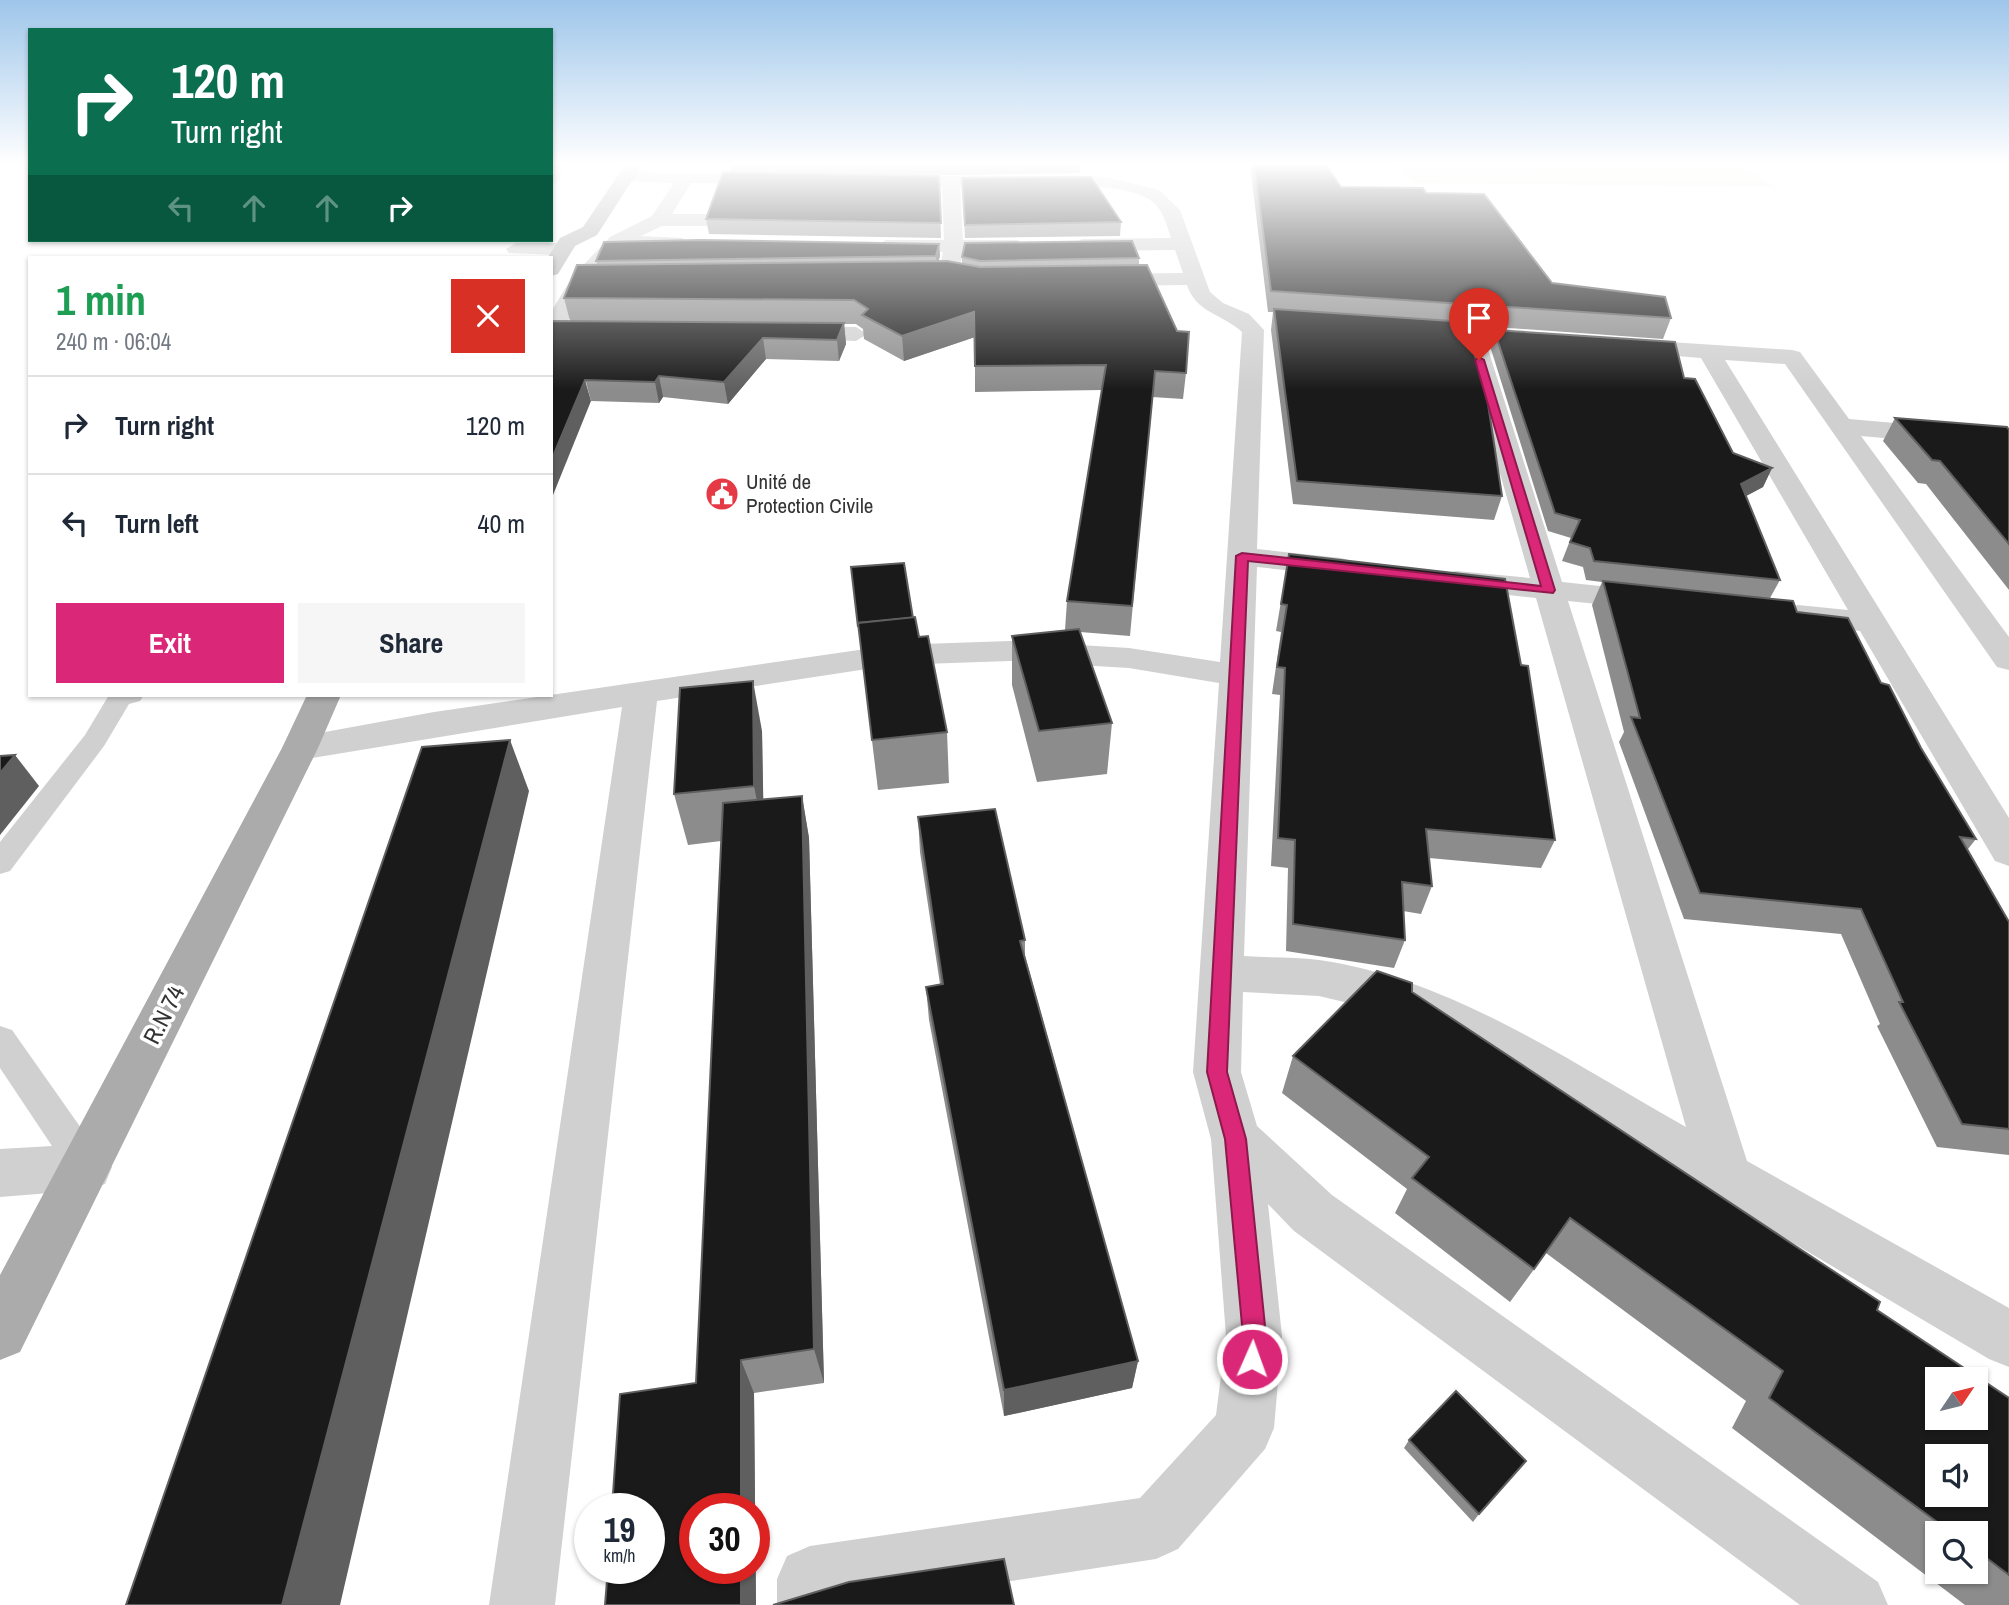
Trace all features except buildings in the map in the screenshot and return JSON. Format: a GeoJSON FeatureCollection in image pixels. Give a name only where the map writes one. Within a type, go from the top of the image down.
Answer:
{"type":"FeatureCollection","features":[{"type":"Feature","properties":{"kind":"main road"},"geometry":{"type":"LineString","coordinates":[[562,240],[565,246]]}},
{"type":"Feature","properties":{"kind":"main road"},"geometry":{"type":"LineString","coordinates":[[553,267],[565,246],[576,240]]}},
{"type":"Feature","properties":{"kind":"main road","name":"R.N 74"},"geometry":{"type":"LineString","coordinates":[[0,1332],[87,1167],[300,748],[323,697]]}},
{"type":"Feature","properties":{"kind":"street"},"geometry":{"type":"LineString","coordinates":[[954,240],[954,247],[941,276],[969,280]]}},
{"type":"Feature","properties":{"kind":"street"},"geometry":{"type":"LineString","coordinates":[[1062,246],[1096,240]]}},
{"type":"Feature","properties":{"kind":"street"},"geometry":{"type":"LineString","coordinates":[[1175,240],[1200,294],[1215,308],[1241,318],[1282,321]]}},
{"type":"Feature","properties":{"kind":"street"},"geometry":{"type":"LineString","coordinates":[[553,331],[579,281],[617,241],[707,244]]}},
{"type":"Feature","properties":{"kind":"street"},"geometry":{"type":"LineString","coordinates":[[516,249],[565,246]]}},
{"type":"Feature","properties":{"kind":"street"},"geometry":{"type":"LineString","coordinates":[[872,246],[1035,246]]}},
{"type":"Feature","properties":{"kind":"street"},"geometry":{"type":"LineString","coordinates":[[1087,281],[1195,279]]}},
{"type":"Feature","properties":{"kind":"street"},"geometry":{"type":"LineString","coordinates":[[579,281],[607,281]]}},
{"type":"Feature","properties":{"kind":"street"},"geometry":{"type":"LineString","coordinates":[[810,1605],[810,1578],[1156,1527],[1244,1427],[1254,1336],[1236,1139],[1217,1072],[1253,330],[1241,318]]}},
{"type":"Feature","properties":{"kind":"street"},"geometry":{"type":"LineString","coordinates":[[1390,329],[1569,342]]}},
{"type":"Feature","properties":{"kind":"street"},"geometry":{"type":"LineString","coordinates":[[553,333],[580,332]]}},
{"type":"Feature","properties":{"kind":"street"},"geometry":{"type":"LineString","coordinates":[[773,333],[856,334]]}},
{"type":"Feature","properties":{"kind":"street"},"geometry":{"type":"LineString","coordinates":[[1472,335],[1726,1176]]}},
{"type":"Feature","properties":{"kind":"street"},"geometry":{"type":"LineString","coordinates":[[1597,344],[1791,357],[2009,660]]}},
{"type":"Feature","properties":{"kind":"street"},"geometry":{"type":"LineString","coordinates":[[1709,352],[2009,851]]}},
{"type":"Feature","properties":{"kind":"street"},"geometry":{"type":"LineString","coordinates":[[1841,426],[2009,441]]}},
{"type":"Feature","properties":{"kind":"street"},"geometry":{"type":"LineString","coordinates":[[1242,556],[1375,571]]}},
{"type":"Feature","properties":{"kind":"street"},"geometry":{"type":"LineString","coordinates":[[1429,577],[1670,602]]}},
{"type":"Feature","properties":{"kind":"street"},"geometry":{"type":"LineString","coordinates":[[1764,612],[1871,622]]}},
{"type":"Feature","properties":{"kind":"street"},"geometry":{"type":"LineString","coordinates":[[300,748],[434,724],[893,655],[997,651],[1129,658],[1236,675]]}},
{"type":"Feature","properties":{"kind":"street"},"geometry":{"type":"LineString","coordinates":[[522,1605],[641,693]]}},
{"type":"Feature","properties":{"kind":"street"},"geometry":{"type":"LineString","coordinates":[[417,776],[434,724]]}},
{"type":"Feature","properties":{"kind":"street"},"geometry":{"type":"LineString","coordinates":[[1222,972],[1319,978],[1391,995],[1483,1036],[2009,1339]]}},
{"type":"Feature","properties":{"kind":"street"},"geometry":{"type":"LineString","coordinates":[[1236,1139],[1313,1213],[1855,1605]]}},
{"type":"Feature","properties":{"kind":"street"},"geometry":{"type":"LineString","coordinates":[[0,1173],[87,1167]]}},
{"type":"Feature","properties":{"kind":"lane"},"geometry":{"type":"LineString","coordinates":[[0,863],[95,740],[119,699],[125,697]]}},
{"type":"Feature","properties":{"kind":"lane"},"geometry":{"type":"LineString","coordinates":[[0,1040],[87,1167]]}},
{"type":"Feature","properties":{"kind":"place","name":"Unité de Protection Civile"},"geometry":{"type":"Point","coordinates":[722,494]}},
{"type":"Feature","properties":{"kind":"route"},"geometry":{"type":"LineString","coordinates":[[1252,1359],[1254,1336],[1236,1139],[1217,1072],[1242,556],[1549,590],[1479,360]]}}]}
